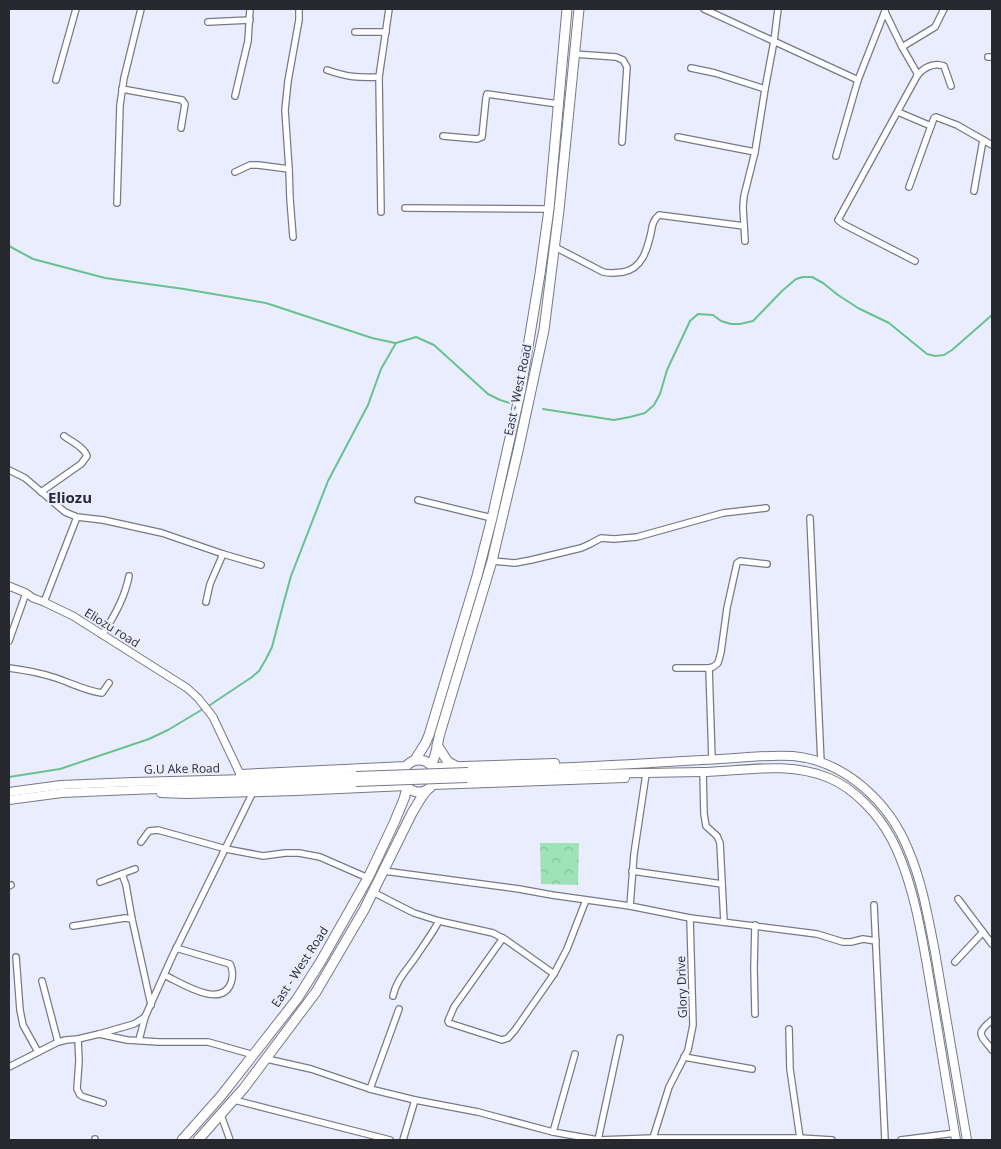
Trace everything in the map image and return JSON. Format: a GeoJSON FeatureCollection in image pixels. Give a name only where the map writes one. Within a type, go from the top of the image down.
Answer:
{"type":"FeatureCollection","features":[{"type":"Feature","properties":{"kind":"main road","name":"East - West Road"},"geometry":{"type":"LineString","coordinates":[[415,760],[429,735],[477,576],[521,389],[540,274],[548,209],[567,9]]}},
{"type":"Feature","properties":{"kind":"main road","name":"East - West Road"},"geometry":{"type":"LineString","coordinates":[[432,766],[492,560],[544,330],[555,246],[579,9]]}},
{"type":"Feature","properties":{"kind":"main road"},"geometry":{"type":"LineString","coordinates":[[437,745],[448,762],[456,766]]}},
{"type":"Feature","properties":{"kind":"main road"},"geometry":{"type":"LineString","coordinates":[[468,775],[792,756],[821,763],[854,780],[866,790],[890,817],[901,834],[916,872],[932,936],[966,1140]]}},
{"type":"Feature","properties":{"kind":"main road"},"geometry":{"type":"LineString","coordinates":[[658,772],[625,778],[598,780],[430,788],[417,793],[406,787],[402,778],[406,766],[415,760],[424,761],[432,766],[598,761],[659,763]]}},
{"type":"Feature","properties":{"kind":"main road"},"geometry":{"type":"LineString","coordinates":[[9,800],[132,786],[185,776],[406,766]]}},
{"type":"Feature","properties":{"kind":"main road"},"geometry":{"type":"LineString","coordinates":[[430,788],[435,775],[432,766]]}},
{"type":"Feature","properties":{"kind":"main road"},"geometry":{"type":"LineString","coordinates":[[132,786],[468,775],[703,772],[786,768],[817,773],[830,778],[844,786],[869,807],[890,837],[903,864],[926,959],[955,1137]]}},
{"type":"Feature","properties":{"kind":"main road","name":"G.U Ake Road"},"geometry":{"type":"LineString","coordinates":[[9,792],[61,785],[132,786]]}},
{"type":"Feature","properties":{"kind":"main road"},"geometry":{"type":"LineString","coordinates":[[132,786],[164,793],[179,794],[406,787]]}},
{"type":"Feature","properties":{"kind":"main road","name":"East - West Road"},"geometry":{"type":"LineString","coordinates":[[182,1140],[212,1107],[297,1000],[368,878],[394,823],[404,799],[406,787]]}},
{"type":"Feature","properties":{"kind":"main road","name":"East - West Road"},"geometry":{"type":"LineString","coordinates":[[198,1140],[267,1059],[316,992],[364,910],[412,813],[430,788]]}},
{"type":"Feature","properties":{"kind":"street"},"geometry":{"type":"LineString","coordinates":[[56,80],[76,9]]}},
{"type":"Feature","properties":{"kind":"street"},"geometry":{"type":"LineString","coordinates":[[117,203],[120,105],[128,59],[141,9]]}},
{"type":"Feature","properties":{"kind":"street"},"geometry":{"type":"LineString","coordinates":[[235,96],[248,40],[250,9]]}},
{"type":"Feature","properties":{"kind":"street"},"geometry":{"type":"LineString","coordinates":[[293,237],[285,110],[299,20],[299,9]]}},
{"type":"Feature","properties":{"kind":"street"},"geometry":{"type":"LineString","coordinates":[[381,212],[379,77],[389,9]]}},
{"type":"Feature","properties":{"kind":"street"},"geometry":{"type":"LineString","coordinates":[[704,9],[858,80]]}},
{"type":"Feature","properties":{"kind":"street"},"geometry":{"type":"LineString","coordinates":[[745,242],[744,196],[755,152],[778,9]]}},
{"type":"Feature","properties":{"kind":"street"},"geometry":{"type":"LineString","coordinates":[[902,47],[935,27],[944,9]]}},
{"type":"Feature","properties":{"kind":"street"},"geometry":{"type":"LineString","coordinates":[[885,10],[917,76]]}},
{"type":"Feature","properties":{"kind":"street"},"geometry":{"type":"LineString","coordinates":[[836,156],[858,80],[885,10]]}},
{"type":"Feature","properties":{"kind":"street"},"geometry":{"type":"LineString","coordinates":[[208,22],[250,20]]}},
{"type":"Feature","properties":{"kind":"street"},"geometry":{"type":"LineString","coordinates":[[355,32],[386,32]]}},
{"type":"Feature","properties":{"kind":"street"},"geometry":{"type":"LineString","coordinates":[[574,54],[616,57],[623,60],[627,67],[622,142]]}},
{"type":"Feature","properties":{"kind":"street"},"geometry":{"type":"LineString","coordinates":[[915,261],[838,220],[922,70],[940,64],[944,66],[951,86]]}},
{"type":"Feature","properties":{"kind":"street"},"geometry":{"type":"LineString","coordinates":[[691,68],[765,89]]}},
{"type":"Feature","properties":{"kind":"street"},"geometry":{"type":"LineString","coordinates":[[327,70],[352,78],[379,77]]}},
{"type":"Feature","properties":{"kind":"street"},"geometry":{"type":"LineString","coordinates":[[122,89],[182,100],[185,104],[181,128]]}},
{"type":"Feature","properties":{"kind":"street"},"geometry":{"type":"LineString","coordinates":[[443,136],[477,139],[482,136],[487,94],[558,104]]}},
{"type":"Feature","properties":{"kind":"street"},"geometry":{"type":"LineString","coordinates":[[898,112],[931,126]]}},
{"type":"Feature","properties":{"kind":"street"},"geometry":{"type":"LineString","coordinates":[[909,187],[934,118],[939,117],[958,125],[992,144]]}},
{"type":"Feature","properties":{"kind":"street"},"geometry":{"type":"LineString","coordinates":[[678,137],[755,152]]}},
{"type":"Feature","properties":{"kind":"street"},"geometry":{"type":"LineString","coordinates":[[974,191],[983,140]]}},
{"type":"Feature","properties":{"kind":"street"},"geometry":{"type":"LineString","coordinates":[[234,172],[250,165],[289,170]]}},
{"type":"Feature","properties":{"kind":"street"},"geometry":{"type":"LineString","coordinates":[[405,208],[548,209]]}},
{"type":"Feature","properties":{"kind":"street"},"geometry":{"type":"LineString","coordinates":[[555,246],[610,274],[628,271],[640,264],[648,245],[654,220],[659,215],[744,226]]}},
{"type":"Feature","properties":{"kind":"street"},"geometry":{"type":"LineString","coordinates":[[41,492],[81,464],[87,456],[82,449],[64,436]]}},
{"type":"Feature","properties":{"kind":"street"},"geometry":{"type":"LineString","coordinates":[[9,470],[25,478],[65,512],[77,517],[103,520],[162,533],[261,565]]}},
{"type":"Feature","properties":{"kind":"street"},"geometry":{"type":"LineString","coordinates":[[418,500],[492,518]]}},
{"type":"Feature","properties":{"kind":"street"},"geometry":{"type":"LineString","coordinates":[[492,560],[515,562],[531,560],[581,548],[601,538],[637,538],[723,513],[766,508]]}},
{"type":"Feature","properties":{"kind":"street"},"geometry":{"type":"LineString","coordinates":[[44,602],[77,517]]}},
{"type":"Feature","properties":{"kind":"street"},"geometry":{"type":"LineString","coordinates":[[810,518],[821,763]]}},
{"type":"Feature","properties":{"kind":"street"},"geometry":{"type":"LineString","coordinates":[[206,602],[210,584],[223,554]]}},
{"type":"Feature","properties":{"kind":"street"},"geometry":{"type":"LineString","coordinates":[[676,668],[709,668],[718,663],[722,652],[727,608],[737,563],[767,564]]}},
{"type":"Feature","properties":{"kind":"street"},"geometry":{"type":"LineString","coordinates":[[102,635],[122,600],[129,576]]}},
{"type":"Feature","properties":{"kind":"street","name":"Eliozu road"},"geometry":{"type":"LineString","coordinates":[[9,586],[73,616],[187,688],[198,698],[213,717],[240,774]]}},
{"type":"Feature","properties":{"kind":"street"},"geometry":{"type":"LineString","coordinates":[[9,641],[26,593]]}},
{"type":"Feature","properties":{"kind":"street"},"geometry":{"type":"LineString","coordinates":[[9,668],[23,669],[55,678],[94,692],[102,693],[109,683]]}},
{"type":"Feature","properties":{"kind":"street"},"geometry":{"type":"LineString","coordinates":[[709,668],[712,760]]}},
{"type":"Feature","properties":{"kind":"street"},"geometry":{"type":"LineString","coordinates":[[703,772],[706,826],[717,836],[720,843],[724,922]]}},
{"type":"Feature","properties":{"kind":"street"},"geometry":{"type":"LineString","coordinates":[[630,906],[634,854],[646,774]]}},
{"type":"Feature","properties":{"kind":"street"},"geometry":{"type":"LineString","coordinates":[[139,1040],[145,1017],[176,948],[254,792]]}},
{"type":"Feature","properties":{"kind":"street"},"geometry":{"type":"LineString","coordinates":[[141,842],[149,831],[158,830],[226,849],[263,856],[299,853],[320,857],[368,878]]}},
{"type":"Feature","properties":{"kind":"street"},"geometry":{"type":"LineString","coordinates":[[100,882],[135,868]]}},
{"type":"Feature","properties":{"kind":"street"},"geometry":{"type":"LineString","coordinates":[[384,871],[630,906],[690,918],[817,934],[843,942],[863,939],[876,940]]}},
{"type":"Feature","properties":{"kind":"street"},"geometry":{"type":"LineString","coordinates":[[632,871],[722,884]]}},
{"type":"Feature","properties":{"kind":"street"},"geometry":{"type":"LineString","coordinates":[[122,874],[126,885],[150,1005]]}},
{"type":"Feature","properties":{"kind":"street"},"geometry":{"type":"LineString","coordinates":[[373,892],[414,913],[439,921],[493,933],[554,974]]}},
{"type":"Feature","properties":{"kind":"street"},"geometry":{"type":"LineString","coordinates":[[958,899],[992,944]]}},
{"type":"Feature","properties":{"kind":"street"},"geometry":{"type":"LineString","coordinates":[[503,938],[454,1007],[448,1021],[449,1023],[502,1040],[508,1038],[515,1030],[554,974],[586,900]]}},
{"type":"Feature","properties":{"kind":"street"},"geometry":{"type":"LineString","coordinates":[[874,905],[885,1140]]}},
{"type":"Feature","properties":{"kind":"street"},"geometry":{"type":"LineString","coordinates":[[73,926],[125,918],[132,919]]}},
{"type":"Feature","properties":{"kind":"street","name":"Glory Drive"},"geometry":{"type":"LineString","coordinates":[[653,1138],[669,1087],[688,1050],[694,1025],[690,918]]}},
{"type":"Feature","properties":{"kind":"street"},"geometry":{"type":"LineString","coordinates":[[393,996],[398,980],[439,921]]}},
{"type":"Feature","properties":{"kind":"street"},"geometry":{"type":"LineString","coordinates":[[755,926],[755,1014]]}},
{"type":"Feature","properties":{"kind":"street"},"geometry":{"type":"LineString","coordinates":[[955,962],[983,932]]}},
{"type":"Feature","properties":{"kind":"street"},"geometry":{"type":"LineString","coordinates":[[164,975],[198,991],[212,995],[225,992],[230,984],[232,966],[230,964],[176,948]]}},
{"type":"Feature","properties":{"kind":"street"},"geometry":{"type":"LineString","coordinates":[[16,957],[23,1025],[38,1052]]}},
{"type":"Feature","properties":{"kind":"street"},"geometry":{"type":"LineString","coordinates":[[42,981],[58,1042]]}},
{"type":"Feature","properties":{"kind":"street"},"geometry":{"type":"LineString","coordinates":[[370,1089],[399,1009]]}},
{"type":"Feature","properties":{"kind":"street"},"geometry":{"type":"LineString","coordinates":[[9,1067],[58,1042],[100,1034],[134,1024],[145,1017]]}},
{"type":"Feature","properties":{"kind":"street"},"geometry":{"type":"LineString","coordinates":[[992,1020],[982,1027],[980,1034],[992,1050]]}},
{"type":"Feature","properties":{"kind":"street"},"geometry":{"type":"LineString","coordinates":[[789,1029],[790,1069],[800,1138]]}},
{"type":"Feature","properties":{"kind":"street"},"geometry":{"type":"LineString","coordinates":[[100,1034],[127,1040],[208,1042],[254,1055]]}},
{"type":"Feature","properties":{"kind":"street"},"geometry":{"type":"LineString","coordinates":[[78,1038],[78,1089],[84,1097],[103,1103]]}},
{"type":"Feature","properties":{"kind":"street"},"geometry":{"type":"LineString","coordinates":[[598,1140],[620,1038]]}},
{"type":"Feature","properties":{"kind":"street"},"geometry":{"type":"LineString","coordinates":[[553,1132],[575,1054]]}},
{"type":"Feature","properties":{"kind":"street"},"geometry":{"type":"LineString","coordinates":[[684,1057],[752,1069]]}},
{"type":"Feature","properties":{"kind":"street"},"geometry":{"type":"LineString","coordinates":[[267,1059],[311,1069],[370,1089],[478,1112],[553,1132],[598,1140],[653,1138],[677,1140],[800,1138],[832,1140]]}},
{"type":"Feature","properties":{"kind":"street"},"geometry":{"type":"LineString","coordinates":[[234,1100],[390,1140]]}},
{"type":"Feature","properties":{"kind":"street"},"geometry":{"type":"LineString","coordinates":[[403,1140],[415,1100]]}},
{"type":"Feature","properties":{"kind":"street"},"geometry":{"type":"LineString","coordinates":[[221,1115],[230,1140]]}},
{"type":"Feature","properties":{"kind":"street"},"geometry":{"type":"LineString","coordinates":[[901,1140],[955,1137]]}},
{"type":"Feature","properties":{"kind":"green space"},"geometry":{"type":"Polygon","coordinates":[[[540,843],[579,843],[578,885],[541,884],[540,843]]]}},
{"type":"Feature","properties":{"kind":"waterway"},"geometry":{"type":"LineString","coordinates":[[9,246],[33,259],[105,278],[266,303],[372,338],[395,343]]}},
{"type":"Feature","properties":{"kind":"waterway"},"geometry":{"type":"LineString","coordinates":[[543,409],[614,420],[645,413],[654,405],[660,394],[667,370],[690,321],[698,314],[713,315],[721,321],[731,324],[753,321],[782,291],[796,279],[803,277],[812,277],[823,283],[858,308],[889,323],[927,354],[935,356],[944,355],[952,350],[992,315]]}},
{"type":"Feature","properties":{"kind":"waterway"},"geometry":{"type":"LineString","coordinates":[[207,707],[252,677],[259,671],[266,659],[272,647],[291,576],[328,481],[368,405],[381,369],[396,343],[416,337],[434,345],[488,394],[510,403]]}},
{"type":"Feature","properties":{"kind":"waterway"},"geometry":{"type":"LineString","coordinates":[[9,777],[60,769],[149,739],[203,709]]}},
{"type":"Feature","properties":{"kind":"district","name":"Eliozu"},"geometry":{"type":"Point","coordinates":[70,498]}}]}
